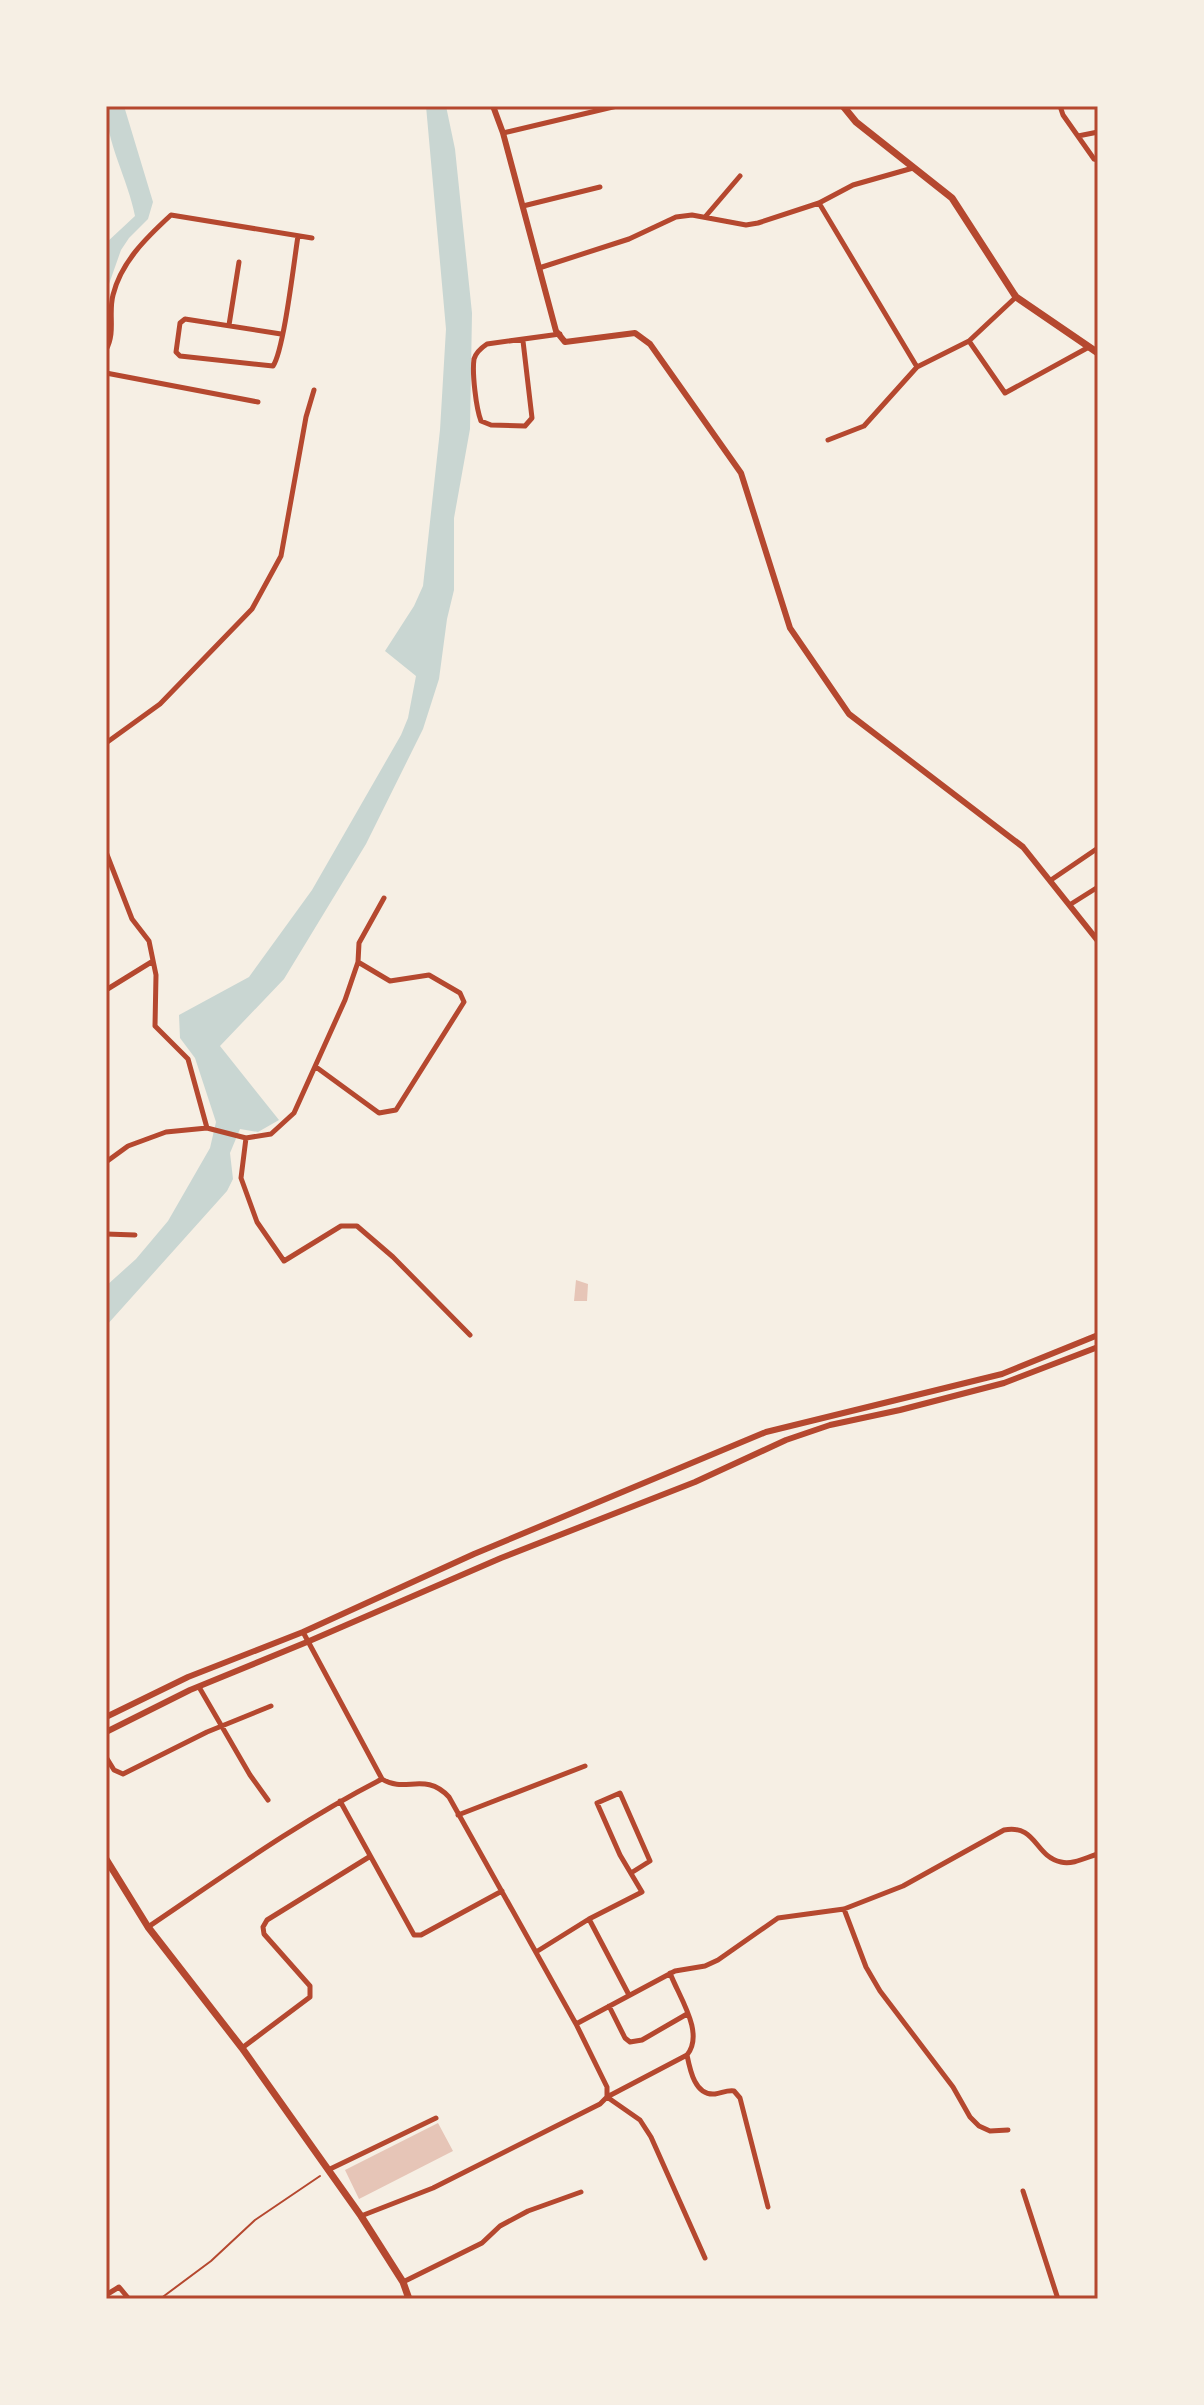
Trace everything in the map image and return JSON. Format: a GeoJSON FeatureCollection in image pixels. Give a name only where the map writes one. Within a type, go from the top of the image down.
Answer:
{"type":"FeatureCollection","features":[{"type":"Feature","properties":{"kind":"main road"},"geometry":{"type":"LineString","coordinates":[[843,106],[856,122],[952,198],[1016,297],[1098,353]]}},
{"type":"Feature","properties":{"kind":"main road"},"geometry":{"type":"LineString","coordinates":[[106,1859],[148,1927],[242,2048],[361,2216],[403,2282],[409,2299]]}},
{"type":"Feature","properties":{"kind":"street"},"geometry":{"type":"LineString","coordinates":[[493,106],[539,268],[565,342],[635,333],[650,344],[741,473],[790,628],[849,714],[1023,847],[1098,941]]}},
{"type":"Feature","properties":{"kind":"street"},"geometry":{"type":"LineString","coordinates":[[503,133],[617,106]]}},
{"type":"Feature","properties":{"kind":"street"},"geometry":{"type":"LineString","coordinates":[[1060,106],[1063,115],[1094,159],[1098,160]]}},
{"type":"Feature","properties":{"kind":"street"},"geometry":{"type":"LineString","coordinates":[[1078,136],[1098,132]]}},
{"type":"Feature","properties":{"kind":"street"},"geometry":{"type":"LineString","coordinates":[[539,268],[629,239],[676,217],[692,215],[746,225],[819,203],[853,185],[914,168]]}},
{"type":"Feature","properties":{"kind":"street"},"geometry":{"type":"LineString","coordinates":[[705,217],[740,176]]}},
{"type":"Feature","properties":{"kind":"street"},"geometry":{"type":"LineString","coordinates":[[523,206],[600,187]]}},
{"type":"Feature","properties":{"kind":"street"},"geometry":{"type":"LineString","coordinates":[[819,203],[917,367]]}},
{"type":"Feature","properties":{"kind":"street"},"geometry":{"type":"LineString","coordinates":[[106,350],[112,339],[112,296],[127,262],[171,215],[312,238]]}},
{"type":"Feature","properties":{"kind":"street"},"geometry":{"type":"LineString","coordinates":[[281,334],[190,319],[181,321],[177,355],[273,366],[281,334],[298,236]]}},
{"type":"Feature","properties":{"kind":"street"},"geometry":{"type":"LineString","coordinates":[[229,325],[239,262]]}},
{"type":"Feature","properties":{"kind":"street"},"geometry":{"type":"LineString","coordinates":[[828,440],[864,426],[917,367],[969,341],[1016,297]]}},
{"type":"Feature","properties":{"kind":"street"},"geometry":{"type":"LineString","coordinates":[[523,341],[532,418],[525,426],[491,425],[481,421],[477,412],[474,358],[479,349],[487,344],[560,334]]}},
{"type":"Feature","properties":{"kind":"street"},"geometry":{"type":"LineString","coordinates":[[969,341],[1005,393],[1090,347]]}},
{"type":"Feature","properties":{"kind":"street"},"geometry":{"type":"LineString","coordinates":[[106,373],[258,402]]}},
{"type":"Feature","properties":{"kind":"street"},"geometry":{"type":"LineString","coordinates":[[106,743],[160,704],[252,609],[281,556],[306,417],[314,390]]}},
{"type":"Feature","properties":{"kind":"street"},"geometry":{"type":"LineString","coordinates":[[1051,880],[1098,848]]}},
{"type":"Feature","properties":{"kind":"street"},"geometry":{"type":"LineString","coordinates":[[106,852],[108,866],[132,919],[149,941],[156,975],[155,1026],[188,1059],[207,1128]]}},
{"type":"Feature","properties":{"kind":"street"},"geometry":{"type":"LineString","coordinates":[[1071,904],[1098,887]]}},
{"type":"Feature","properties":{"kind":"street"},"geometry":{"type":"LineString","coordinates":[[106,1162],[128,1146],[166,1132],[207,1128],[246,1138],[271,1134],[294,1113],[345,1000],[358,962],[359,943],[384,898]]}},
{"type":"Feature","properties":{"kind":"street"},"geometry":{"type":"LineString","coordinates":[[106,990],[153,961]]}},
{"type":"Feature","properties":{"kind":"street"},"geometry":{"type":"LineString","coordinates":[[316,1067],[379,1113],[396,1110],[464,1002],[460,993],[429,975],[390,981],[358,962]]}},
{"type":"Feature","properties":{"kind":"street"},"geometry":{"type":"LineString","coordinates":[[246,1138],[241,1178],[257,1222],[284,1261],[341,1226],[357,1226],[393,1257],[470,1335]]}},
{"type":"Feature","properties":{"kind":"street"},"geometry":{"type":"LineString","coordinates":[[106,1234],[135,1235]]}},
{"type":"Feature","properties":{"kind":"street"},"geometry":{"type":"LineString","coordinates":[[106,1717],[188,1677],[303,1632],[474,1554],[766,1432],[1002,1374],[1098,1335]]}},
{"type":"Feature","properties":{"kind":"street"},"geometry":{"type":"LineString","coordinates":[[106,1732],[199,1687],[501,1558],[695,1482],[786,1440],[830,1425],[1004,1383],[1098,1347]]}},
{"type":"Feature","properties":{"kind":"street"},"geometry":{"type":"LineString","coordinates":[[303,1632],[382,1779],[389,1783],[429,1783],[440,1787],[576,2024],[607,2087],[607,2097]]}},
{"type":"Feature","properties":{"kind":"street"},"geometry":{"type":"LineString","coordinates":[[199,1687],[268,1800]]}},
{"type":"Feature","properties":{"kind":"street"},"geometry":{"type":"LineString","coordinates":[[106,1757],[114,1770],[123,1774],[221,1726],[271,1706]]}},
{"type":"Feature","properties":{"kind":"street"},"geometry":{"type":"LineString","coordinates":[[458,1815],[585,1766]]}},
{"type":"Feature","properties":{"kind":"street"},"geometry":{"type":"LineString","coordinates":[[148,1927],[282,1836],[382,1779]]}},
{"type":"Feature","properties":{"kind":"street"},"geometry":{"type":"LineString","coordinates":[[536,1952],[589,1919],[642,1892],[631,1873],[605,1825],[597,1803],[620,1793],[650,1861],[631,1873]]}},
{"type":"Feature","properties":{"kind":"street"},"geometry":{"type":"LineString","coordinates":[[340,1801],[414,1935],[421,1935],[502,1891]]}},
{"type":"Feature","properties":{"kind":"street"},"geometry":{"type":"LineString","coordinates":[[576,2024],[670,1973],[718,1960],[778,1918],[844,1909],[903,1886],[1004,1830],[1016,1828],[1026,1831],[1049,1856],[1061,1862],[1098,1854]]}},
{"type":"Feature","properties":{"kind":"street"},"geometry":{"type":"LineString","coordinates":[[242,2048],[310,1997],[310,1986],[264,1934],[263,1927],[267,1920],[369,1857]]}},
{"type":"Feature","properties":{"kind":"street"},"geometry":{"type":"LineString","coordinates":[[844,1909],[866,1967],[880,1991],[953,2087],[970,2117],[990,2131],[1008,2130]]}},
{"type":"Feature","properties":{"kind":"street"},"geometry":{"type":"LineString","coordinates":[[589,1919],[629,1995]]}},
{"type":"Feature","properties":{"kind":"street"},"geometry":{"type":"LineString","coordinates":[[361,2216],[433,2188],[600,2104],[607,2097],[687,2055],[694,2047],[695,2035],[670,1973]]}},
{"type":"Feature","properties":{"kind":"street"},"geometry":{"type":"LineString","coordinates":[[609,2006],[630,2042],[642,2040],[687,2014]]}},
{"type":"Feature","properties":{"kind":"street"},"geometry":{"type":"LineString","coordinates":[[687,2055],[692,2078],[702,2090],[713,2095],[734,2091],[740,2098],[768,2207]]}},
{"type":"Feature","properties":{"kind":"street"},"geometry":{"type":"LineString","coordinates":[[607,2097],[640,2120],[651,2137],[705,2258]]}},
{"type":"Feature","properties":{"kind":"street"},"geometry":{"type":"LineString","coordinates":[[328,2170],[436,2118]]}},
{"type":"Feature","properties":{"kind":"street"},"geometry":{"type":"LineString","coordinates":[[1023,2191],[1058,2299]]}},
{"type":"Feature","properties":{"kind":"street"},"geometry":{"type":"LineString","coordinates":[[403,2282],[482,2243],[500,2226],[528,2211],[581,2192]]}},
{"type":"Feature","properties":{"kind":"street"},"geometry":{"type":"LineString","coordinates":[[106,2295],[119,2287],[129,2299]]}},
{"type":"Feature","properties":{"kind":"path"},"geometry":{"type":"LineString","coordinates":[[160,2299],[211,2261],[255,2220],[296,2190],[305,2189],[328,2170]]}},
{"type":"Feature","properties":{"kind":"shaded area"},"geometry":{"type":"Polygon","coordinates":[[[106,106],[124,106],[153,202],[148,219],[121,250],[109,284],[106,310],[106,243],[135,216],[113,147],[106,106]]]}},
{"type":"Feature","properties":{"kind":"shaded area"},"geometry":{"type":"Polygon","coordinates":[[[426,106],[446,106],[455,149],[472,313],[470,429],[454,518],[454,590],[439,679],[423,729],[366,844],[284,979],[220,1046],[279,1120],[258,1132],[240,1129],[230,1153],[233,1179],[227,1191],[106,1326],[106,1286],[136,1259],[168,1221],[210,1148],[216,1122],[195,1058],[180,1038],[179,1015],[249,977],[312,890],[408,718],[416,676],[385,651],[423,586],[440,430],[446,329],[426,106]]]}},
{"type":"Feature","properties":{"kind":"building"},"geometry":{"type":"Polygon","coordinates":[[[576,1280],[588,1284],[587,1301],[574,1301],[576,1280]]]}},
{"type":"Feature","properties":{"kind":"building"},"geometry":{"type":"Polygon","coordinates":[[[438,2123],[453,2151],[359,2199],[345,2170],[438,2123]]]}}]}
